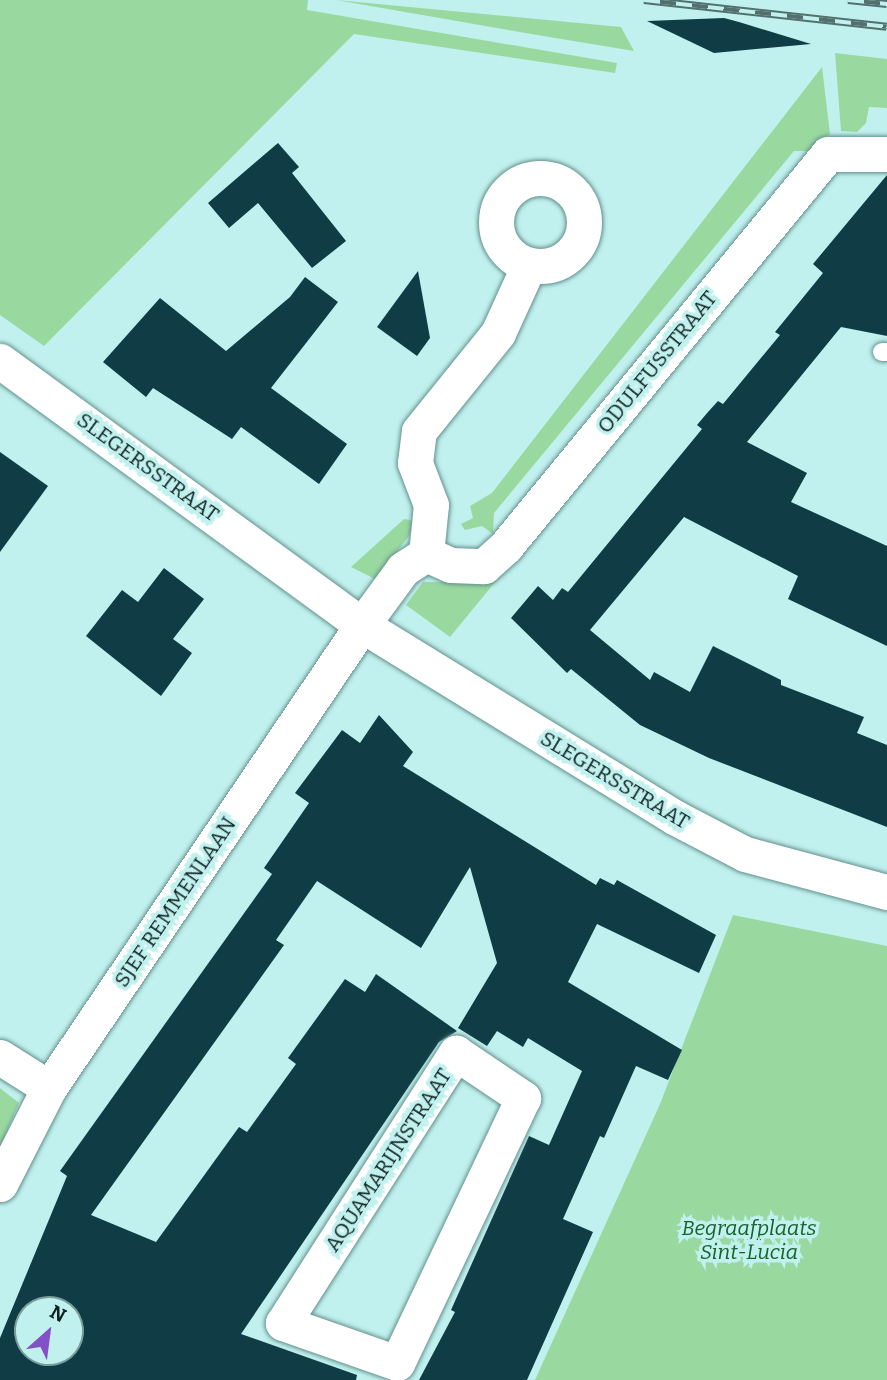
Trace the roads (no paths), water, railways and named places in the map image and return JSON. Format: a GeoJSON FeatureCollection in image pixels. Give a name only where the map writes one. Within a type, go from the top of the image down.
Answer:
{"type":"FeatureCollection","features":[{"type":"Feature","properties":{"kind":"street","name":"ODULFUSSTRAAT"},"geometry":{"type":"LineString","coordinates":[[426,554],[450,565],[484,566],[506,547],[828,154],[887,154]]}},
{"type":"Feature","properties":{"kind":"street"},"geometry":{"type":"LineString","coordinates":[[362,625],[403,569],[426,554],[431,505],[415,463],[419,431],[498,334],[529,265]]}},
{"type":"Feature","properties":{"kind":"street","name":"SLEGERSSTRAAT"},"geometry":{"type":"LineString","coordinates":[[0,361],[362,625],[674,817],[745,854],[887,891]]}},
{"type":"Feature","properties":{"kind":"street","name":"SJEF REMMENLAAN"},"geometry":{"type":"LineString","coordinates":[[0,1184],[50,1088],[362,625]]}},
{"type":"Feature","properties":{"kind":"street","name":"AQUAMARIJNSTRAAT"},"geometry":{"type":"LineString","coordinates":[[456,1053],[523,1098],[397,1363],[380,1370],[283,1322],[456,1053]]}},
{"type":"Feature","properties":{"kind":"street"},"geometry":{"type":"LineString","coordinates":[[0,1057],[50,1088]]}},
{"type":"Feature","properties":{"kind":"railway"},"geometry":{"type":"LineString","coordinates":[[644,0],[887,27]]}},
{"type":"Feature","properties":{"kind":"railway"},"geometry":{"type":"LineString","coordinates":[[848,0],[887,4]]}},
{"type":"Feature","properties":{"kind":"park label","name":"Begraafplaats Sint-Lucia"},"geometry":{"type":"Point","coordinates":[749,1240]}}]}
